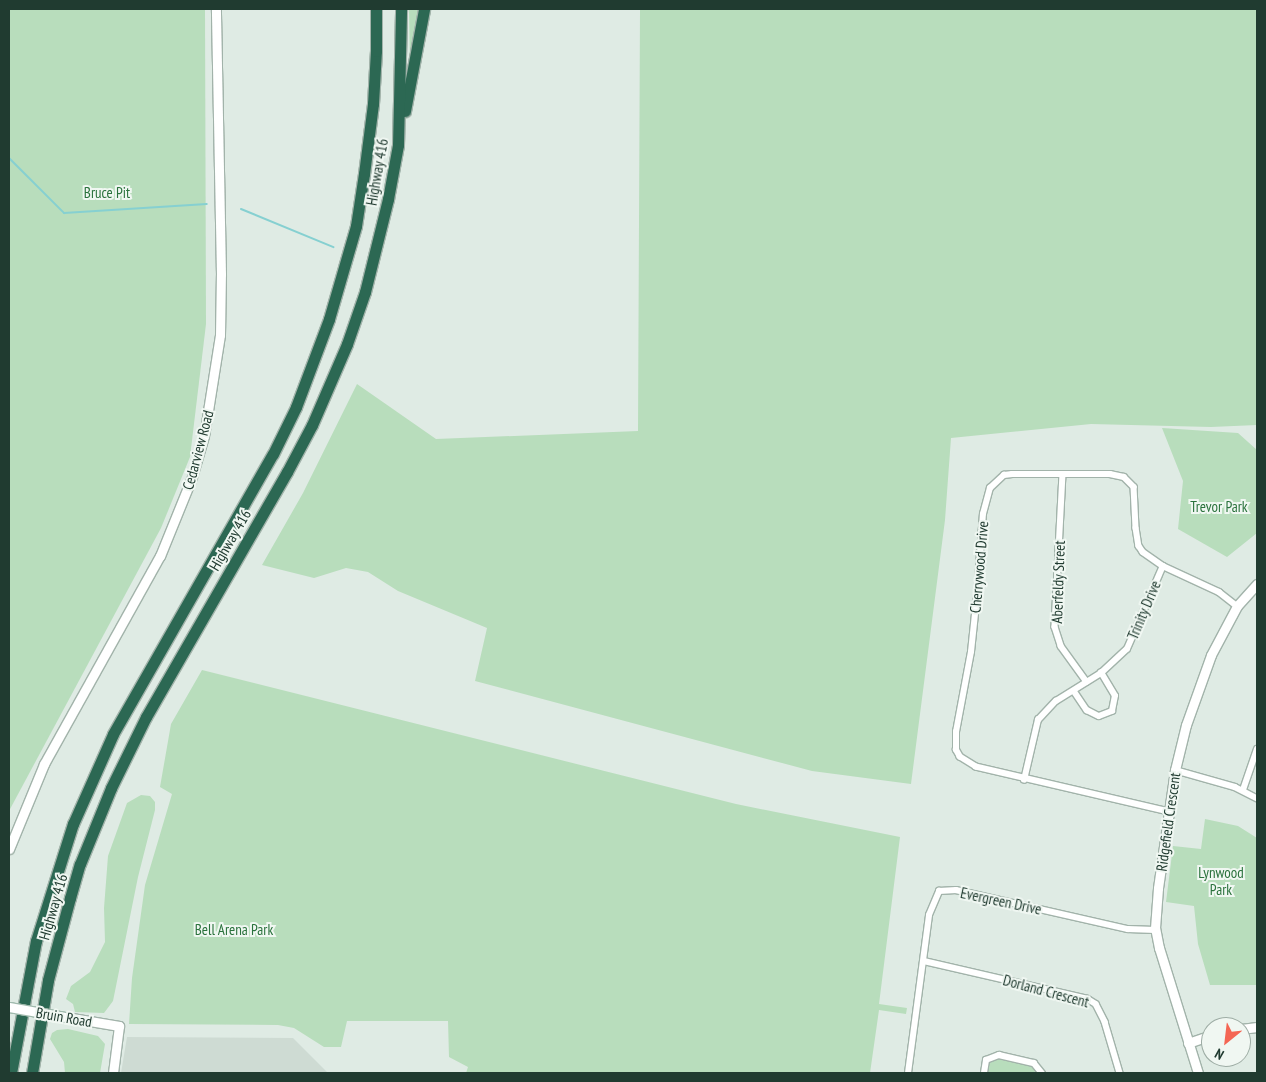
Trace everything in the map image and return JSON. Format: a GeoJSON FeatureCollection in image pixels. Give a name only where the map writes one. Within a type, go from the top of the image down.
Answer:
{"type":"FeatureCollection","features":[{"type":"Feature","properties":{"kind":"highway"},"geometry":{"type":"LineString","coordinates":[[370,9],[376,50]]}},
{"type":"Feature","properties":{"kind":"highway","name":"Highway 416"},"geometry":{"type":"LineString","coordinates":[[11,1073],[36,941],[73,824],[113,734],[273,454],[296,407],[329,319],[356,226],[373,104],[376,9]]}},
{"type":"Feature","properties":{"kind":"highway","name":"Highway 416"},"geometry":{"type":"LineString","coordinates":[[32,1073],[48,980],[70,898],[93,832],[128,751],[185,647],[287,472],[319,408],[347,344],[366,292],[388,199],[398,145],[401,9]]}},
{"type":"Feature","properties":{"kind":"highway"},"geometry":{"type":"LineString","coordinates":[[398,145],[424,9]]}},
{"type":"Feature","properties":{"kind":"main road","name":"Cedarview Road"},"geometry":{"type":"LineString","coordinates":[[9,850],[44,764],[160,556],[177,519],[204,436],[220,335],[221,274],[216,9]]}},
{"type":"Feature","properties":{"kind":"main road","name":"Ridgefield Crescent"},"geometry":{"type":"LineString","coordinates":[[1198,1073],[1156,930],[1158,888],[1175,770],[1202,680],[1211,655],[1237,606],[1257,584]]}},
{"type":"Feature","properties":{"kind":"main road","name":"Bruin Road"},"geometry":{"type":"LineString","coordinates":[[9,1007],[119,1026],[113,1073]]}},
{"type":"Feature","properties":{"kind":"main road"},"geometry":{"type":"LineString","coordinates":[[1188,1043],[1201,1038]]}},
{"type":"Feature","properties":{"kind":"street","name":"Aberfeldy Street"},"geometry":{"type":"LineString","coordinates":[[1063,474],[1055,628],[1060,646],[1087,682]]}},
{"type":"Feature","properties":{"kind":"street","name":"Cherrywood Drive"},"geometry":{"type":"LineString","coordinates":[[1169,812],[976,768],[960,757],[956,750],[956,732],[971,652],[983,514],[990,488],[1004,475],[1110,474],[1124,476],[1134,487],[1139,546],[1143,552],[1163,566],[1219,592],[1237,606]]}},
{"type":"Feature","properties":{"kind":"street","name":"Trinity Drive"},"geometry":{"type":"LineString","coordinates":[[1024,780],[1038,720],[1056,701],[1101,673],[1127,649],[1163,566]]}},
{"type":"Feature","properties":{"kind":"street"},"geometry":{"type":"LineString","coordinates":[[1074,690],[1087,710],[1099,716],[1112,711],[1115,696],[1101,673]]}},
{"type":"Feature","properties":{"kind":"street"},"geometry":{"type":"LineString","coordinates":[[1243,790],[1257,749]]}},
{"type":"Feature","properties":{"kind":"street"},"geometry":{"type":"LineString","coordinates":[[1175,770],[1243,790],[1257,798]]}},
{"type":"Feature","properties":{"kind":"street","name":"Evergreen Drive"},"geometry":{"type":"LineString","coordinates":[[908,1073],[929,915],[940,892],[956,890],[1128,929],[1156,930]]}},
{"type":"Feature","properties":{"kind":"street","name":"Dorland Crescent"},"geometry":{"type":"LineString","coordinates":[[924,962],[1088,999],[1096,1004],[1106,1022],[1120,1073]]}},
{"type":"Feature","properties":{"kind":"street"},"geometry":{"type":"LineString","coordinates":[[984,1073],[986,1060],[999,1055],[1034,1063],[1042,1073]]}},
{"type":"Feature","properties":{"kind":"shaded area"},"geometry":{"type":"Polygon","coordinates":[[[127,1037],[293,1038],[328,1073],[121,1073],[127,1037]]]}},
{"type":"Feature","properties":{"kind":"green space","name":"Bruce Pit"},"geometry":{"type":"Polygon","coordinates":[[[9,9],[205,9],[206,324],[190,457],[161,528],[9,811],[9,9]]]}},
{"type":"Feature","properties":{"kind":"green space"},"geometry":{"type":"Polygon","coordinates":[[[409,9],[421,9],[410,64],[409,9]]]}},
{"type":"Feature","properties":{"kind":"green space"},"geometry":{"type":"Polygon","coordinates":[[[640,9],[1257,9],[1257,425],[1211,427],[1091,424],[951,438],[945,520],[911,784],[812,771],[475,681],[487,628],[398,591],[368,572],[346,568],[314,578],[262,565],[303,493],[357,384],[436,439],[638,431],[640,9]]]}},
{"type":"Feature","properties":{"kind":"green space","name":"Trevor Park"},"geometry":{"type":"Polygon","coordinates":[[[1162,428],[1238,433],[1257,450],[1257,533],[1227,557],[1178,529],[1183,481],[1162,428]]]}},
{"type":"Feature","properties":{"kind":"green space","name":"Bell Arena Park"},"geometry":{"type":"Polygon","coordinates":[[[202,670],[736,804],[900,837],[879,1004],[907,1008],[906,1014],[879,1010],[870,1073],[466,1073],[468,1067],[449,1057],[448,1021],[347,1021],[341,1047],[324,1047],[294,1028],[278,1025],[129,1024],[132,978],[145,885],[172,794],[160,787],[171,724],[202,670]]]}},
{"type":"Feature","properties":{"kind":"green space"},"geometry":{"type":"Polygon","coordinates":[[[141,795],[150,796],[155,802],[155,810],[138,877],[113,1001],[104,1013],[75,1012],[73,1004],[66,999],[71,986],[90,972],[105,942],[104,908],[108,856],[127,803],[141,795]]]}},
{"type":"Feature","properties":{"kind":"green space","name":"Lynwood Park"},"geometry":{"type":"Polygon","coordinates":[[[1205,819],[1238,826],[1257,838],[1257,985],[1210,985],[1198,944],[1194,906],[1166,902],[1173,846],[1201,849],[1205,819]]]}},
{"type":"Feature","properties":{"kind":"green space"},"geometry":{"type":"Polygon","coordinates":[[[68,1029],[98,1036],[105,1044],[100,1073],[65,1073],[64,1062],[50,1039],[52,1033],[57,1030],[68,1029]]]}},
{"type":"Feature","properties":{"kind":"green space"},"geometry":{"type":"Polygon","coordinates":[[[995,1059],[1028,1064],[1034,1068],[1035,1073],[988,1073],[989,1064],[995,1059]]]}},
{"type":"Feature","properties":{"kind":"waterway"},"geometry":{"type":"LineString","coordinates":[[9,158],[64,213],[207,204]]}},
{"type":"Feature","properties":{"kind":"waterway"},"geometry":{"type":"LineString","coordinates":[[241,209],[333,247]]}}]}
